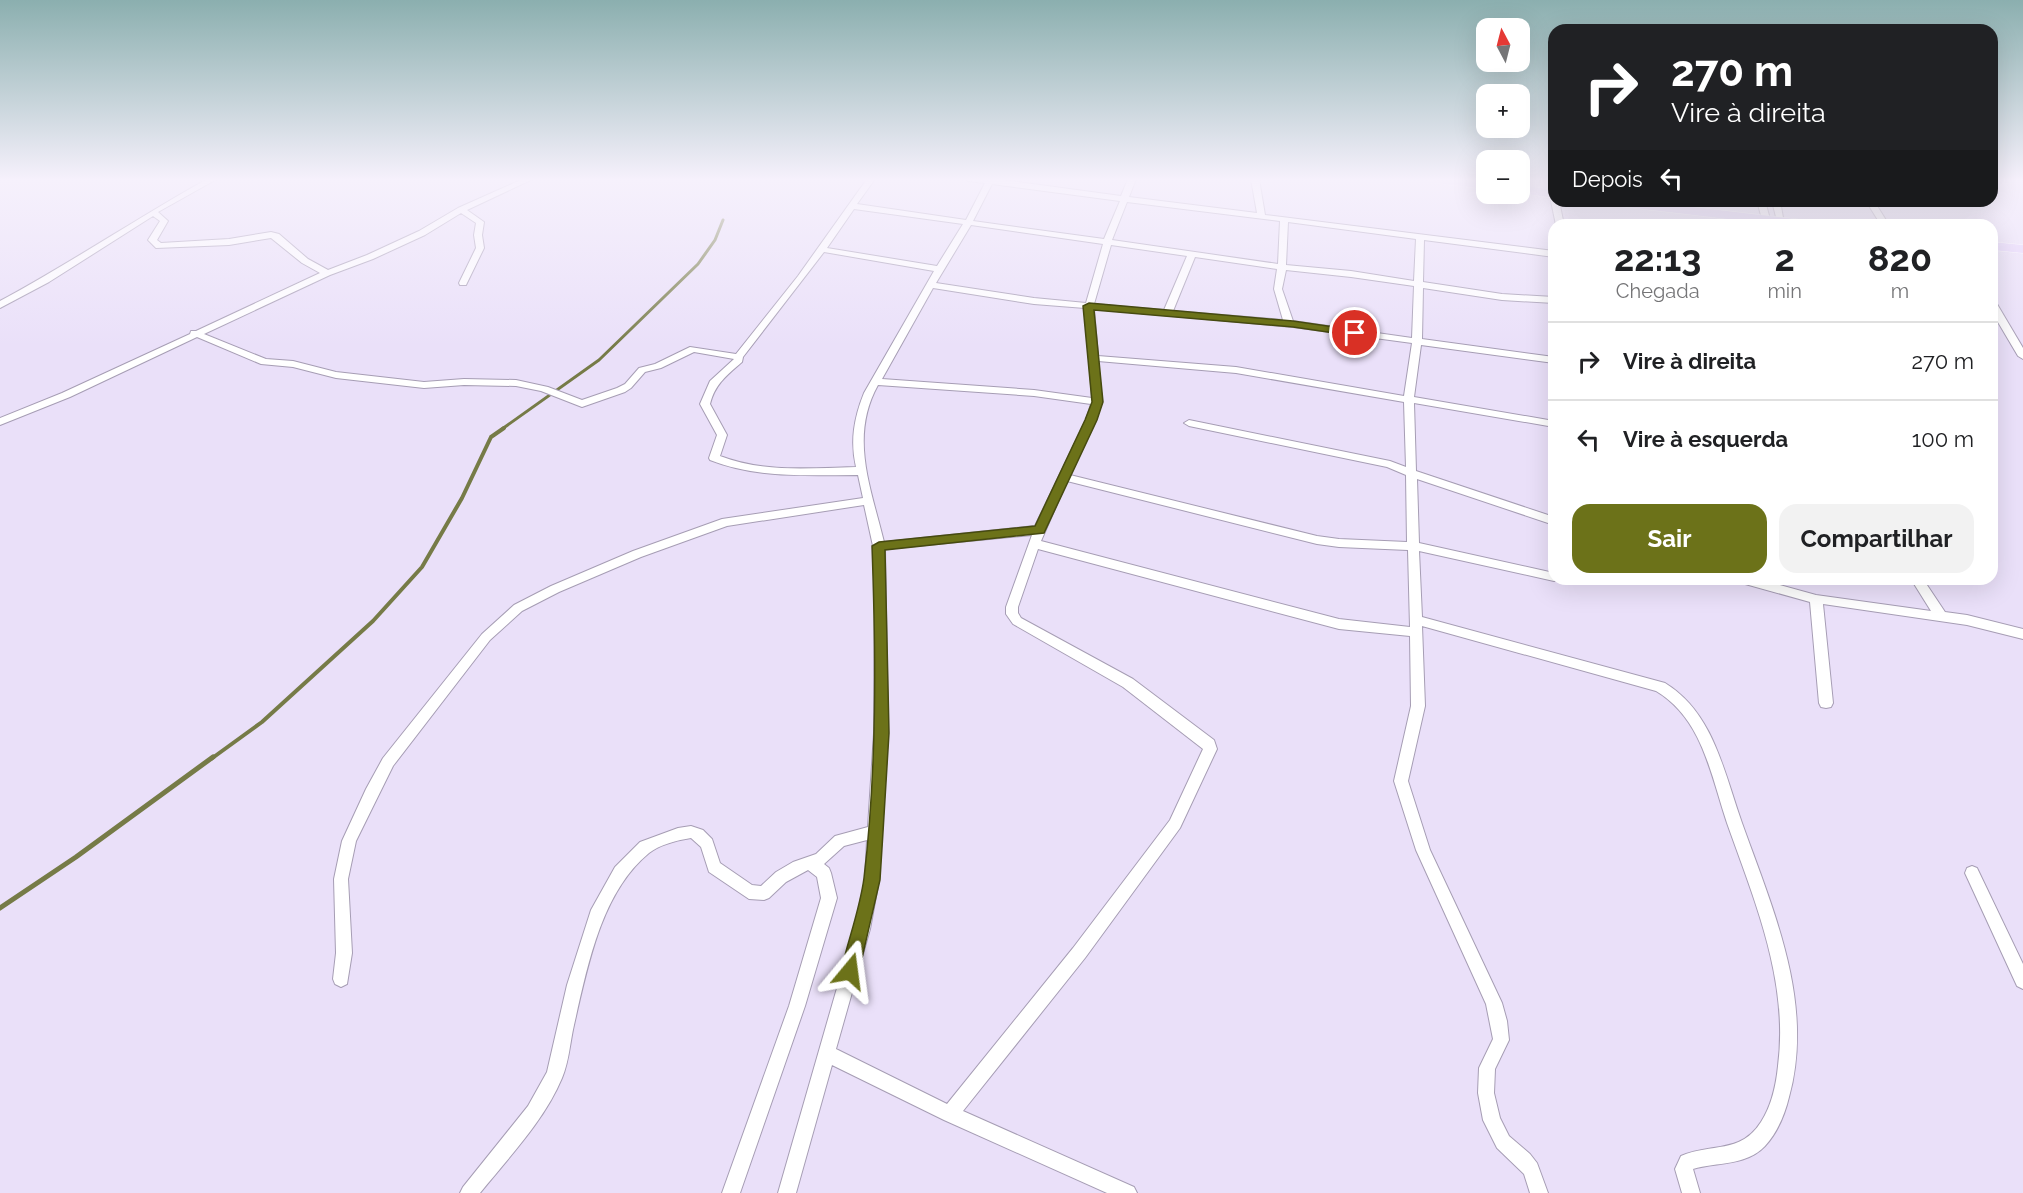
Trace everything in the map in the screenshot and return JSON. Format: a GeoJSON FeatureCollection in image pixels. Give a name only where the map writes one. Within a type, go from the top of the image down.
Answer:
{"type":"FeatureCollection","features":[{"type":"Feature","properties":{"kind":"main road"},"geometry":{"type":"LineString","coordinates":[[1998,247],[2023,249]]}},
{"type":"Feature","properties":{"kind":"street"},"geometry":{"type":"LineString","coordinates":[[0,305],[46,280],[117,235]]}},
{"type":"Feature","properties":{"kind":"street"},"geometry":{"type":"LineString","coordinates":[[155,235],[152,240],[159,246],[230,242],[276,236],[305,261],[327,273]]}},
{"type":"Feature","properties":{"kind":"street"},"geometry":{"type":"LineString","coordinates":[[0,422],[66,395],[194,333],[327,273],[370,257],[418,235]]}},
{"type":"Feature","properties":{"kind":"street"},"geometry":{"type":"LineString","coordinates":[[463,283],[480,248],[478,235]]}},
{"type":"Feature","properties":{"kind":"street"},"geometry":{"type":"LineString","coordinates":[[831,235],[801,278],[738,357],[739,360],[716,378],[707,390],[705,404],[722,435],[714,458],[746,470],[860,471]]}},
{"type":"Feature","properties":{"kind":"street"},"geometry":{"type":"LineString","coordinates":[[787,1193],[862,929],[872,880],[881,722],[879,546],[860,471],[858,430],[863,408],[930,285],[961,235]]}},
{"type":"Feature","properties":{"kind":"street"},"geometry":{"type":"LineString","coordinates":[[1064,235],[1192,255],[1351,274],[1502,297],[1548,300]]}},
{"type":"Feature","properties":{"kind":"street"},"geometry":{"type":"LineString","coordinates":[[950,1114],[1079,953],[1168,834],[1175,824],[1210,749],[1209,744],[1128,683],[1017,621],[1012,614],[1012,607],[1037,537],[1091,420],[1097,402],[1089,306],[1110,235]]}},
{"type":"Feature","properties":{"kind":"street"},"geometry":{"type":"LineString","coordinates":[[1283,235],[1278,290],[1289,324]]}},
{"type":"Feature","properties":{"kind":"street"},"geometry":{"type":"LineString","coordinates":[[1397,235],[1548,253]]}},
{"type":"Feature","properties":{"kind":"street"},"geometry":{"type":"LineString","coordinates":[[1420,238],[1417,341],[1409,399],[1418,706],[1402,772],[1404,794],[1423,850],[1494,1003],[1499,1021],[1500,1040],[1487,1068],[1486,1093],[1492,1120],[1503,1142],[1531,1169],[1539,1193]]}},
{"type":"Feature","properties":{"kind":"street"},"geometry":{"type":"LineString","coordinates":[[820,249],[940,269]]}},
{"type":"Feature","properties":{"kind":"street"},"geometry":{"type":"LineString","coordinates":[[1167,314],[1192,255]]}},
{"type":"Feature","properties":{"kind":"street"},"geometry":{"type":"LineString","coordinates":[[930,285],[1089,306],[1289,324],[1548,359]]}},
{"type":"Feature","properties":{"kind":"street"},"geometry":{"type":"LineString","coordinates":[[1998,314],[2023,356]]}},
{"type":"Feature","properties":{"kind":"street"},"geometry":{"type":"LineString","coordinates":[[194,333],[264,362],[293,364],[336,375],[424,385],[464,382],[516,383],[544,389],[582,404],[621,390],[628,386],[633,377],[642,370],[658,366],[693,349],[738,357]]}},
{"type":"Feature","properties":{"kind":"street"},"geometry":{"type":"LineString","coordinates":[[1093,358],[1236,370],[1548,423]]}},
{"type":"Feature","properties":{"kind":"street"},"geometry":{"type":"LineString","coordinates":[[877,382],[1034,393],[1097,402]]}},
{"type":"Feature","properties":{"kind":"street"},"geometry":{"type":"LineString","coordinates":[[1189,423],[1390,464],[1410,473],[1548,518]]}},
{"type":"Feature","properties":{"kind":"street"},"geometry":{"type":"LineString","coordinates":[[1065,477],[1317,540],[1413,546],[1548,576]]}},
{"type":"Feature","properties":{"kind":"street"},"geometry":{"type":"LineString","coordinates":[[341,979],[344,953],[341,879],[350,841],[371,793],[388,762],[486,637],[510,615],[518,608],[555,589],[637,554],[726,522],[868,501]]}},
{"type":"Feature","properties":{"kind":"street"},"geometry":{"type":"LineString","coordinates":[[879,546],[1037,537],[1339,624],[1415,626],[1660,687],[1676,696],[1698,723],[1729,805],[1773,937],[1788,1013],[1787,1059],[1779,1103],[1767,1130],[1751,1149],[1732,1156],[1687,1162],[1684,1169],[1691,1193]]}},
{"type":"Feature","properties":{"kind":"street"},"geometry":{"type":"LineString","coordinates":[[1765,585],[1816,598],[1967,620],[2023,634]]}},
{"type":"Feature","properties":{"kind":"street"},"geometry":{"type":"LineString","coordinates":[[1921,585],[1942,617]]}},
{"type":"Feature","properties":{"kind":"street"},"geometry":{"type":"LineString","coordinates":[[1816,598],[1826,703]]}},
{"type":"Feature","properties":{"kind":"street"},"geometry":{"type":"LineString","coordinates":[[469,1193],[534,1112],[555,1075],[575,985],[599,910],[621,873],[645,847],[678,834],[691,832],[699,834],[707,844],[714,867],[749,892],[764,892],[781,878],[820,859],[840,841],[875,832]]}},
{"type":"Feature","properties":{"kind":"street"},"geometry":{"type":"LineString","coordinates":[[731,1193],[797,1006],[828,898],[824,873],[810,863]]}},
{"type":"Feature","properties":{"kind":"street"},"geometry":{"type":"LineString","coordinates":[[1972,873],[2023,981]]}},
{"type":"Feature","properties":{"kind":"street"},"geometry":{"type":"LineString","coordinates":[[826,1053],[950,1114],[1128,1193]]}},
{"type":"Feature","properties":{"kind":"waterway"},"geometry":{"type":"LineString","coordinates":[[502,429],[599,360],[698,264],[717,235]]}},
{"type":"Feature","properties":{"kind":"waterway"},"geometry":{"type":"LineString","coordinates":[[211,759],[262,722],[373,621],[422,567],[462,498],[491,437],[504,428]]}},
{"type":"Feature","properties":{"kind":"waterway"},"geometry":{"type":"LineString","coordinates":[[0,908],[76,857],[213,757]]}},
{"type":"Feature","properties":{"kind":"route"},"geometry":{"type":"LineString","coordinates":[[850,971],[872,880],[881,733],[879,546],[1039,530],[1091,420],[1097,402],[1089,306],[1293,324],[1355,333]]}}]}
